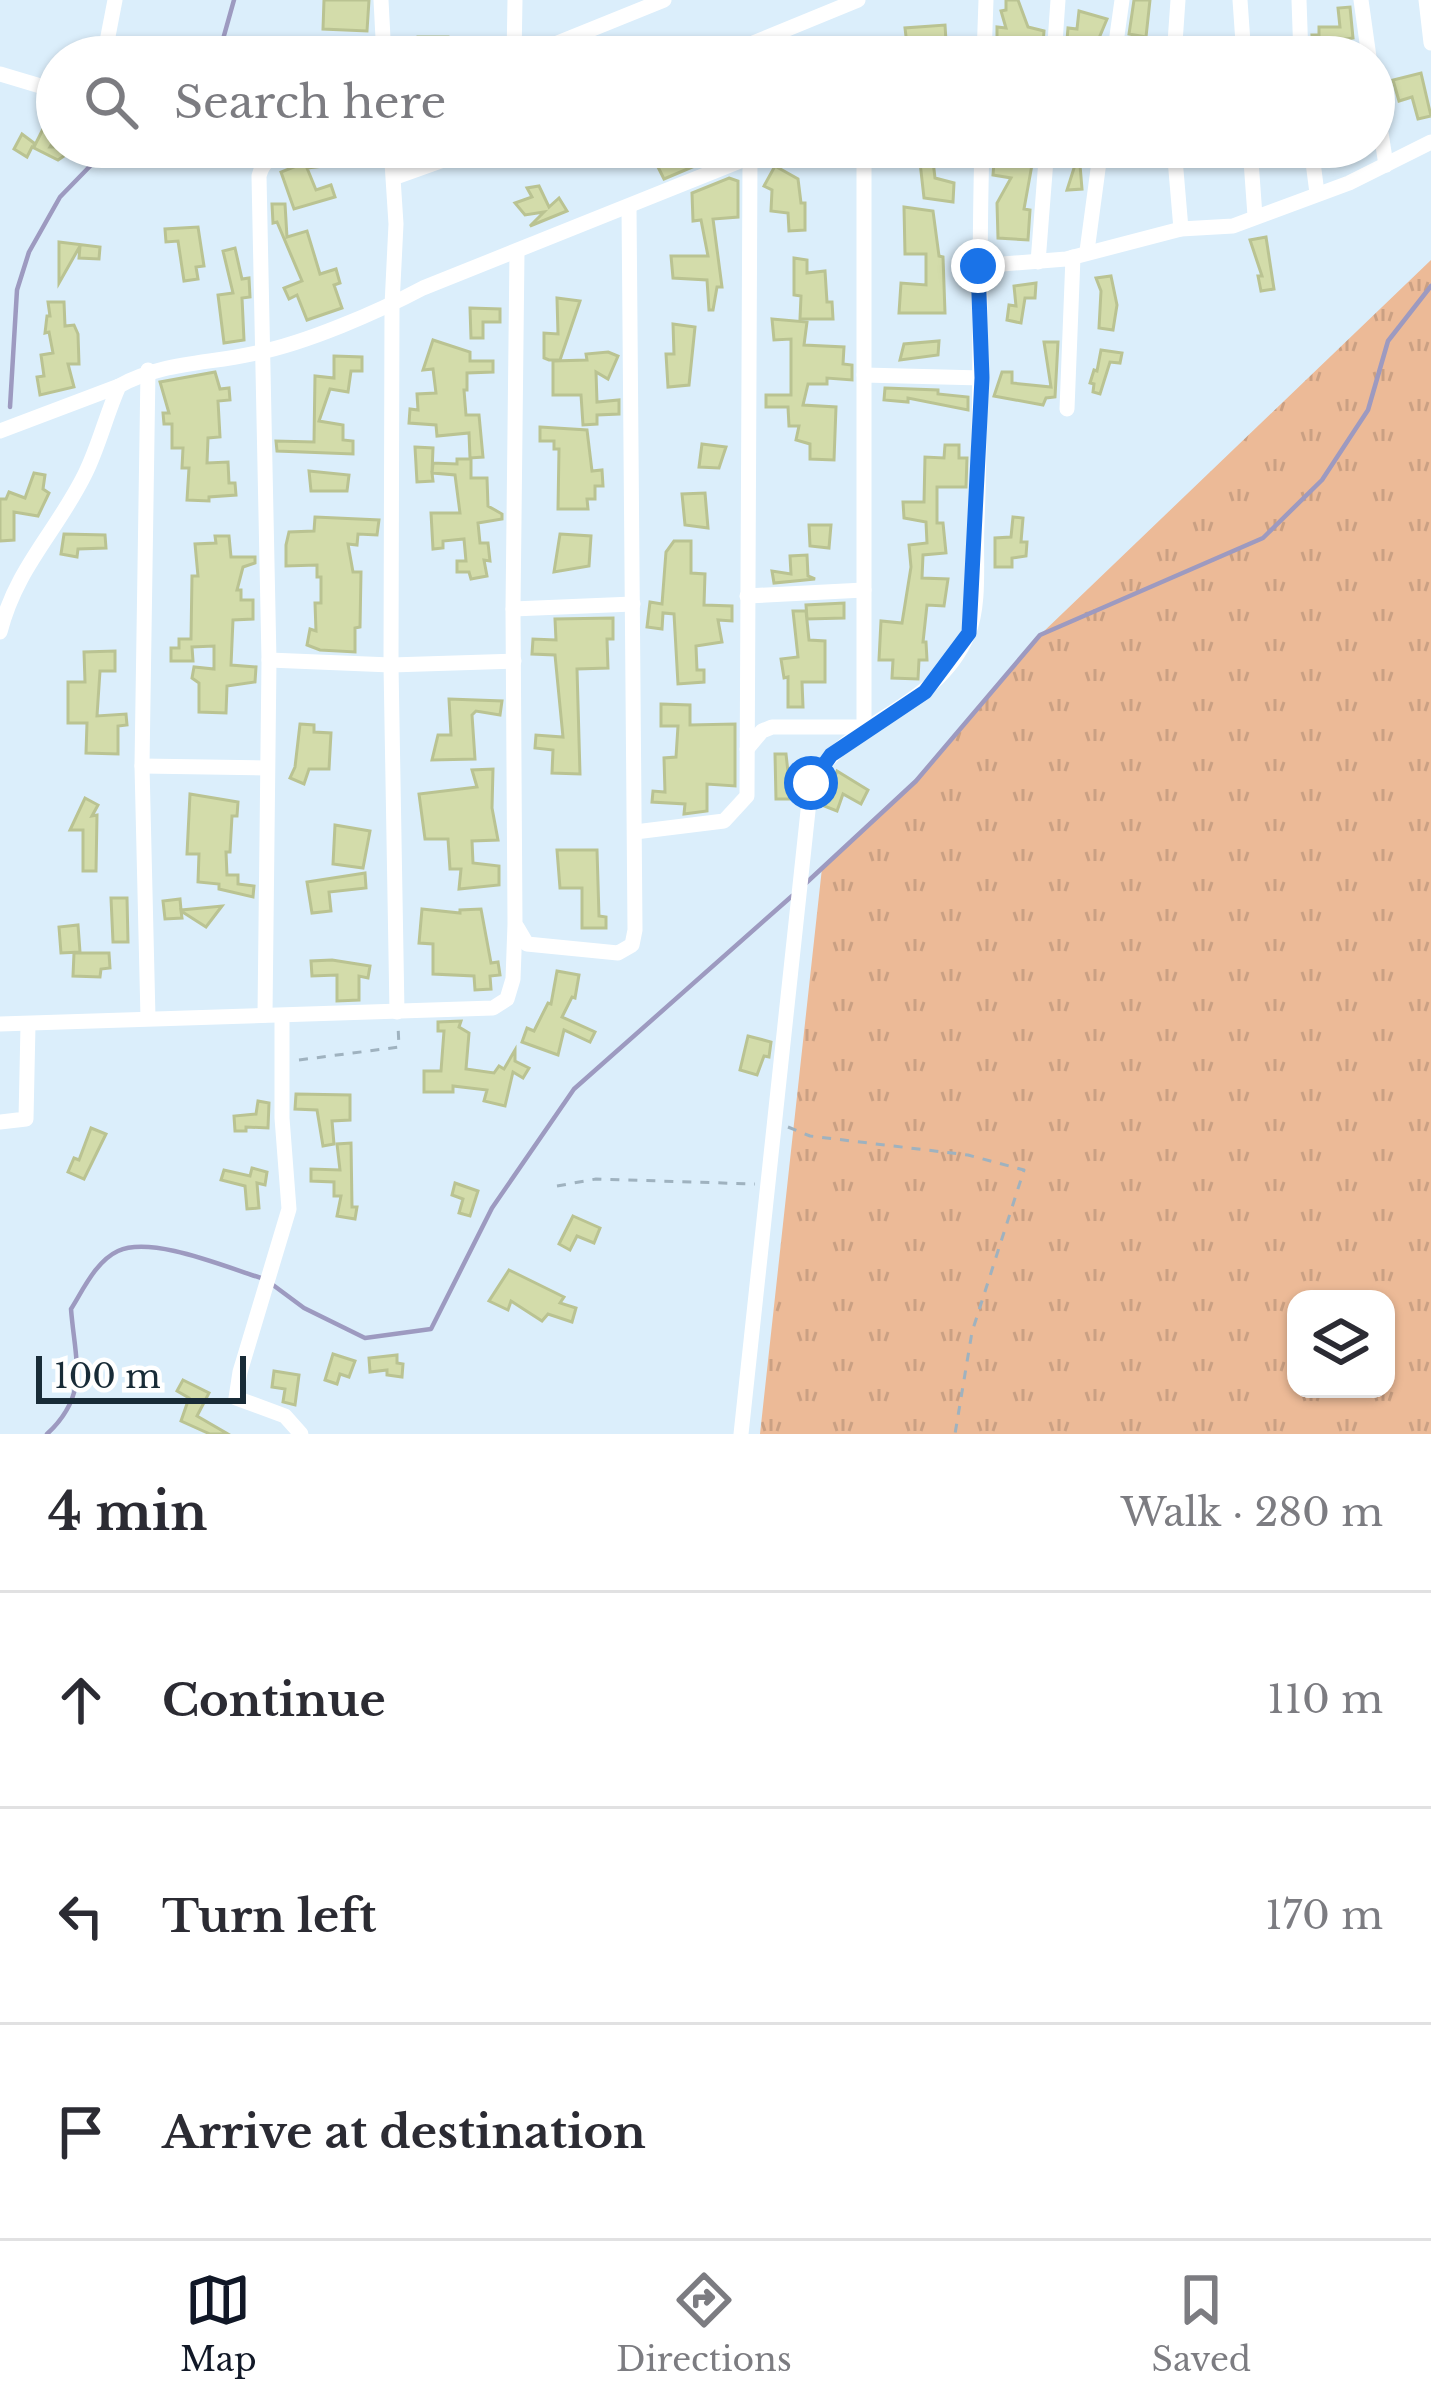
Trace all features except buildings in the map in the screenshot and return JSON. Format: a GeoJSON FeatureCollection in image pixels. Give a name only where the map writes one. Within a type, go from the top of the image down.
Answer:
{"type":"FeatureCollection","features":[{"type":"Feature","properties":{"kind":"street"},"geometry":{"type":"LineString","coordinates":[[108,36],[115,0]]}},
{"type":"Feature","properties":{"kind":"street"},"geometry":{"type":"LineString","coordinates":[[381,0],[383,36]]}},
{"type":"Feature","properties":{"kind":"street"},"geometry":{"type":"LineString","coordinates":[[515,0],[518,36]]}},
{"type":"Feature","properties":{"kind":"street"},"geometry":{"type":"LineString","coordinates":[[565,36],[631,6],[664,0]]}},
{"type":"Feature","properties":{"kind":"street"},"geometry":{"type":"LineString","coordinates":[[770,36],[858,0]]}},
{"type":"Feature","properties":{"kind":"street"},"geometry":{"type":"LineString","coordinates":[[985,36],[986,0]]}},
{"type":"Feature","properties":{"kind":"street"},"geometry":{"type":"LineString","coordinates":[[1055,36],[1058,0]]}},
{"type":"Feature","properties":{"kind":"street"},"geometry":{"type":"LineString","coordinates":[[1117,36],[1122,0]]}},
{"type":"Feature","properties":{"kind":"street"},"geometry":{"type":"LineString","coordinates":[[1175,36],[1178,0]]}},
{"type":"Feature","properties":{"kind":"street"},"geometry":{"type":"LineString","coordinates":[[1240,0],[1243,36]]}},
{"type":"Feature","properties":{"kind":"street"},"geometry":{"type":"LineString","coordinates":[[1299,0],[1300,36]]}},
{"type":"Feature","properties":{"kind":"street"},"geometry":{"type":"LineString","coordinates":[[1360,0],[1366,36]]}},
{"type":"Feature","properties":{"kind":"street"},"geometry":{"type":"LineString","coordinates":[[1426,0],[1431,43]]}},
{"type":"Feature","properties":{"kind":"street"},"geometry":{"type":"LineString","coordinates":[[0,74],[36,85]]}},
{"type":"Feature","properties":{"kind":"street"},"geometry":{"type":"LineString","coordinates":[[1395,160],[1431,142]]}},
{"type":"Feature","properties":{"kind":"street"},"geometry":{"type":"LineString","coordinates":[[261,168],[267,768],[274,1016],[284,1062],[282,1118],[289,1209],[236,1398],[285,1416],[301,1434]]}},
{"type":"Feature","properties":{"kind":"street"},"geometry":{"type":"LineString","coordinates":[[394,168],[391,664],[397,1012]]}},
{"type":"Feature","properties":{"kind":"street"},"geometry":{"type":"LineString","coordinates":[[396,177],[421,168]]}},
{"type":"Feature","properties":{"kind":"street"},"geometry":{"type":"LineString","coordinates":[[0,430],[119,386],[148,370],[260,353],[725,168]]}},
{"type":"Feature","properties":{"kind":"street"},"geometry":{"type":"LineString","coordinates":[[634,832],[724,821],[747,796],[750,168]]}},
{"type":"Feature","properties":{"kind":"street"},"geometry":{"type":"LineString","coordinates":[[863,729],[864,168]]}},
{"type":"Feature","properties":{"kind":"street"},"geometry":{"type":"LineString","coordinates":[[741,1434],[811,783],[831,755],[863,729],[891,717],[925,692],[969,633],[982,378],[978,266],[981,168]]}},
{"type":"Feature","properties":{"kind":"street"},"geometry":{"type":"LineString","coordinates":[[1038,262],[1045,168]]}},
{"type":"Feature","properties":{"kind":"street"},"geometry":{"type":"LineString","coordinates":[[1067,409],[1080,254],[1097,168]]}},
{"type":"Feature","properties":{"kind":"street"},"geometry":{"type":"LineString","coordinates":[[1176,168],[1181,229]]}},
{"type":"Feature","properties":{"kind":"street"},"geometry":{"type":"LineString","coordinates":[[1252,168],[1255,216]]}},
{"type":"Feature","properties":{"kind":"street"},"geometry":{"type":"LineString","coordinates":[[1314,168],[1317,193]]}},
{"type":"Feature","properties":{"kind":"street"},"geometry":{"type":"LineString","coordinates":[[978,266],[1038,262],[1181,229],[1233,226],[1380,168]]}},
{"type":"Feature","properties":{"kind":"street"},"geometry":{"type":"LineString","coordinates":[[515,924],[527,944],[542,948],[618,953],[632,945],[629,206]]}},
{"type":"Feature","properties":{"kind":"street"},"geometry":{"type":"LineString","coordinates":[[0,1024],[493,1008],[507,999],[513,979],[515,924],[518,250]]}},
{"type":"Feature","properties":{"kind":"street"},"geometry":{"type":"LineString","coordinates":[[148,370],[142,766],[148,1018]]}},
{"type":"Feature","properties":{"kind":"street"},"geometry":{"type":"LineString","coordinates":[[864,375],[982,378]]}},
{"type":"Feature","properties":{"kind":"street"},"geometry":{"type":"LineString","coordinates":[[0,632],[7,603],[86,472],[119,386]]}},
{"type":"Feature","properties":{"kind":"street"},"geometry":{"type":"LineString","coordinates":[[747,596],[864,590]]}},
{"type":"Feature","properties":{"kind":"street"},"geometry":{"type":"LineString","coordinates":[[513,609],[633,604]]}},
{"type":"Feature","properties":{"kind":"street"},"geometry":{"type":"LineString","coordinates":[[269,660],[514,662]]}},
{"type":"Feature","properties":{"kind":"street"},"geometry":{"type":"LineString","coordinates":[[747,749],[762,731],[772,727],[863,729]]}},
{"type":"Feature","properties":{"kind":"street"},"geometry":{"type":"LineString","coordinates":[[142,766],[267,768]]}},
{"type":"Feature","properties":{"kind":"street"},"geometry":{"type":"LineString","coordinates":[[0,1122],[26,1119],[28,1024]]}},
{"type":"Feature","properties":{"kind":"path"},"geometry":{"type":"LineString","coordinates":[[284,1062],[399,1047],[397,1012]]}},
{"type":"Feature","properties":{"kind":"path"},"geometry":{"type":"LineString","coordinates":[[776,1123],[810,1136],[968,1155],[1024,1170],[972,1332],[955,1434]]}},
{"type":"Feature","properties":{"kind":"path"},"geometry":{"type":"LineString","coordinates":[[557,1186],[596,1179],[769,1185]]}},
{"type":"Feature","properties":{"kind":"green space"},"geometry":{"type":"Polygon","coordinates":[[[1431,260],[1431,1434],[760,1434],[822,868],[916,781],[1040,635],[1431,260]]]}},
{"type":"Feature","properties":{"kind":"waterway"},"geometry":{"type":"LineString","coordinates":[[224,36],[234,0]]}},
{"type":"Feature","properties":{"kind":"waterway"},"geometry":{"type":"LineString","coordinates":[[10,407],[17,290],[29,252],[60,197],[88,168]]}},
{"type":"Feature","properties":{"kind":"waterway"},"geometry":{"type":"LineString","coordinates":[[805,884],[916,781],[1040,635],[1263,538],[1322,480],[1368,410],[1388,341],[1431,286]]}},
{"type":"Feature","properties":{"kind":"waterway"},"geometry":{"type":"LineString","coordinates":[[273,1285],[304,1308],[365,1338],[431,1329],[492,1208],[574,1089],[792,896]]}},
{"type":"Feature","properties":{"kind":"waterway"},"geometry":{"type":"LineString","coordinates":[[47,1434],[75,1391],[71,1309],[110,1256],[133,1247],[150,1247],[264,1279]]}},
{"type":"Feature","properties":{"kind":"route"},"geometry":{"type":"LineString","coordinates":[[811,783],[831,755],[925,692],[969,633],[982,378],[978,266]]}}]}
